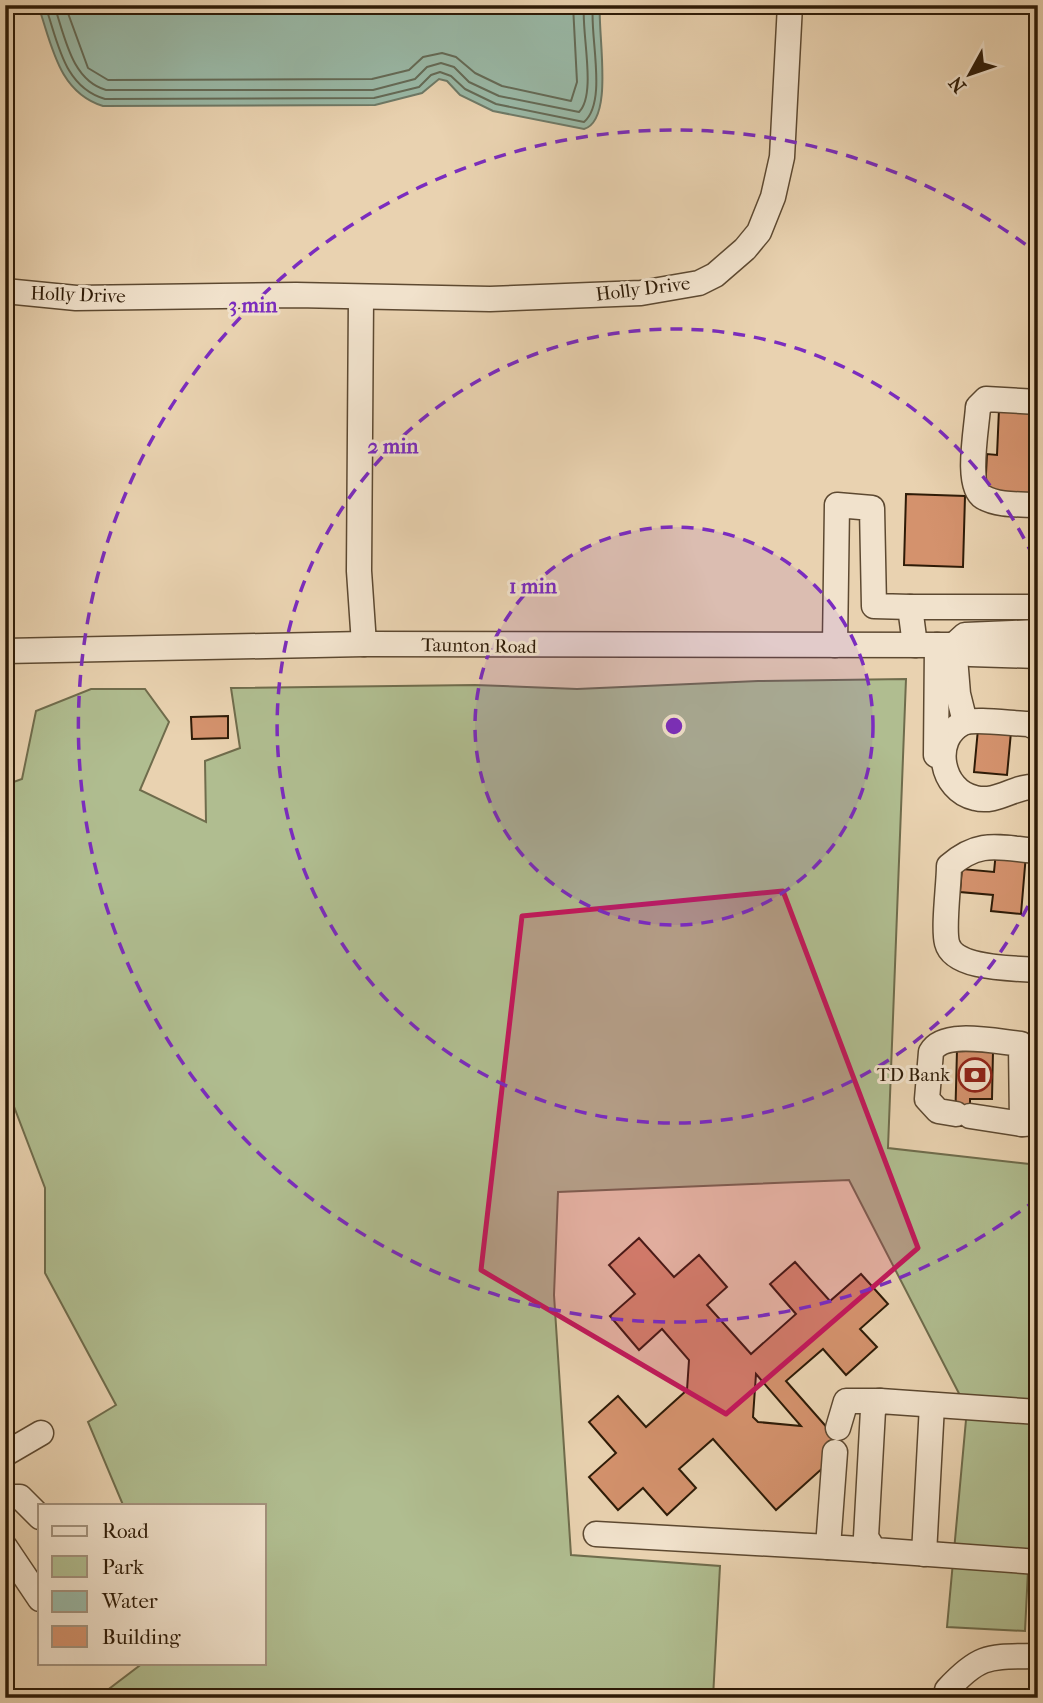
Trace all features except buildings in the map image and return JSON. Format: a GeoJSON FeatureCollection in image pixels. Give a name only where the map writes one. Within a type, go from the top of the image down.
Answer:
{"type":"FeatureCollection","features":[{"type":"Feature","properties":{"kind":"street","name":"Holly Drive"},"geometry":{"type":"LineString","coordinates":[[5,291],[76,298],[490,299],[641,293],[681,288],[715,275],[745,249],[759,232],[779,177],[790,5]]}},
{"type":"Feature","properties":{"kind":"street"},"geometry":{"type":"LineString","coordinates":[[361,298],[359,571],[364,644]]}},
{"type":"Feature","properties":{"kind":"street"},"geometry":{"type":"LineString","coordinates":[[1038,402],[986,399],[978,407],[973,483],[981,496],[996,502],[1038,505]]}},
{"type":"Feature","properties":{"kind":"street"},"geometry":{"type":"LineString","coordinates":[[835,645],[837,505],[872,508],[874,606]]}},
{"type":"Feature","properties":{"kind":"street"},"geometry":{"type":"LineString","coordinates":[[985,605],[989,633]]}},
{"type":"Feature","properties":{"kind":"street"},"geometry":{"type":"LineString","coordinates":[[836,610],[874,606],[1038,607]]}},
{"type":"Feature","properties":{"kind":"street"},"geometry":{"type":"LineString","coordinates":[[910,607],[935,645],[958,694],[965,722]]}},
{"type":"Feature","properties":{"kind":"street","name":"Taunton Road"},"geometry":{"type":"LineString","coordinates":[[935,645],[965,635],[1038,632]]}},
{"type":"Feature","properties":{"kind":"street","name":"Taunton Road"},"geometry":{"type":"LineString","coordinates":[[5,651],[364,644],[935,645],[970,654],[1038,656]]}},
{"type":"Feature","properties":{"kind":"street"},"geometry":{"type":"LineString","coordinates":[[935,645],[936,771],[941,782],[951,783]]}},
{"type":"Feature","properties":{"kind":"street"},"geometry":{"type":"LineString","coordinates":[[1038,728],[1028,724],[965,722],[951,733],[944,757],[944,774],[951,783],[973,798],[993,799],[1029,786],[1038,787]]}},
{"type":"Feature","properties":{"kind":"street"},"geometry":{"type":"LineString","coordinates":[[1038,851],[987,846],[967,850],[949,866],[947,944],[959,958],[985,966],[1038,970]]}},
{"type":"Feature","properties":{"kind":"street"},"geometry":{"type":"LineString","coordinates":[[950,1038],[1021,1044],[1030,1123],[937,1111],[927,1099],[930,1052],[934,1046],[950,1038]]}},
{"type":"Feature","properties":{"kind":"street"},"geometry":{"type":"LineString","coordinates":[[838,1428],[846,1401],[1038,1412]]}},
{"type":"Feature","properties":{"kind":"street"},"geometry":{"type":"LineString","coordinates":[[874,1550],[866,1537],[873,1410],[880,1401]]}},
{"type":"Feature","properties":{"kind":"street"},"geometry":{"type":"LineString","coordinates":[[924,1554],[932,1405]]}},
{"type":"Feature","properties":{"kind":"street"},"geometry":{"type":"LineString","coordinates":[[5,1454],[41,1433]]}},
{"type":"Feature","properties":{"kind":"street"},"geometry":{"type":"LineString","coordinates":[[828,1547],[835,1452]]}},
{"type":"Feature","properties":{"kind":"street"},"geometry":{"type":"LineString","coordinates":[[5,1497],[20,1497],[38,1515]]}},
{"type":"Feature","properties":{"kind":"street"},"geometry":{"type":"LineString","coordinates":[[596,1534],[1038,1562]]}},
{"type":"Feature","properties":{"kind":"street"},"geometry":{"type":"LineString","coordinates":[[5,1547],[38,1596]]}},
{"type":"Feature","properties":{"kind":"street"},"geometry":{"type":"LineString","coordinates":[[946,1698],[947,1690],[968,1667],[987,1657],[1038,1656]]}},
{"type":"Feature","properties":{"kind":"highlighted area"},"geometry":{"type":"Polygon","coordinates":[[[783,891],[918,1248],[726,1414],[481,1270],[522,916],[783,891]]]}},
{"type":"Feature","properties":{"kind":"green space"},"geometry":{"type":"Polygon","coordinates":[[[906,679],[888,1148],[1038,1165],[1038,1371],[1025,1631],[947,1627],[967,1409],[849,1180],[558,1192],[554,1295],[571,1555],[720,1566],[713,1698],[97,1698],[142,1664],[266,1664],[266,1504],[123,1504],[88,1422],[116,1405],[45,1273],[45,1188],[5,1083],[5,785],[22,779],[36,711],[91,689],[145,689],[169,722],[140,790],[206,822],[205,761],[240,748],[231,688],[475,685],[577,689],[758,681],[906,679]]]}},
{"type":"Feature","properties":{"kind":"water"},"geometry":{"type":"Polygon","coordinates":[[[38,5],[600,5],[602,93],[593,122],[584,129],[493,111],[460,95],[447,81],[439,79],[422,93],[375,105],[103,106],[76,90],[66,78],[53,51],[38,5]]]}},
{"type":"Feature","properties":{"kind":"place","name":"TD Bank"},"geometry":{"type":"Point","coordinates":[975,1075]}}]}
